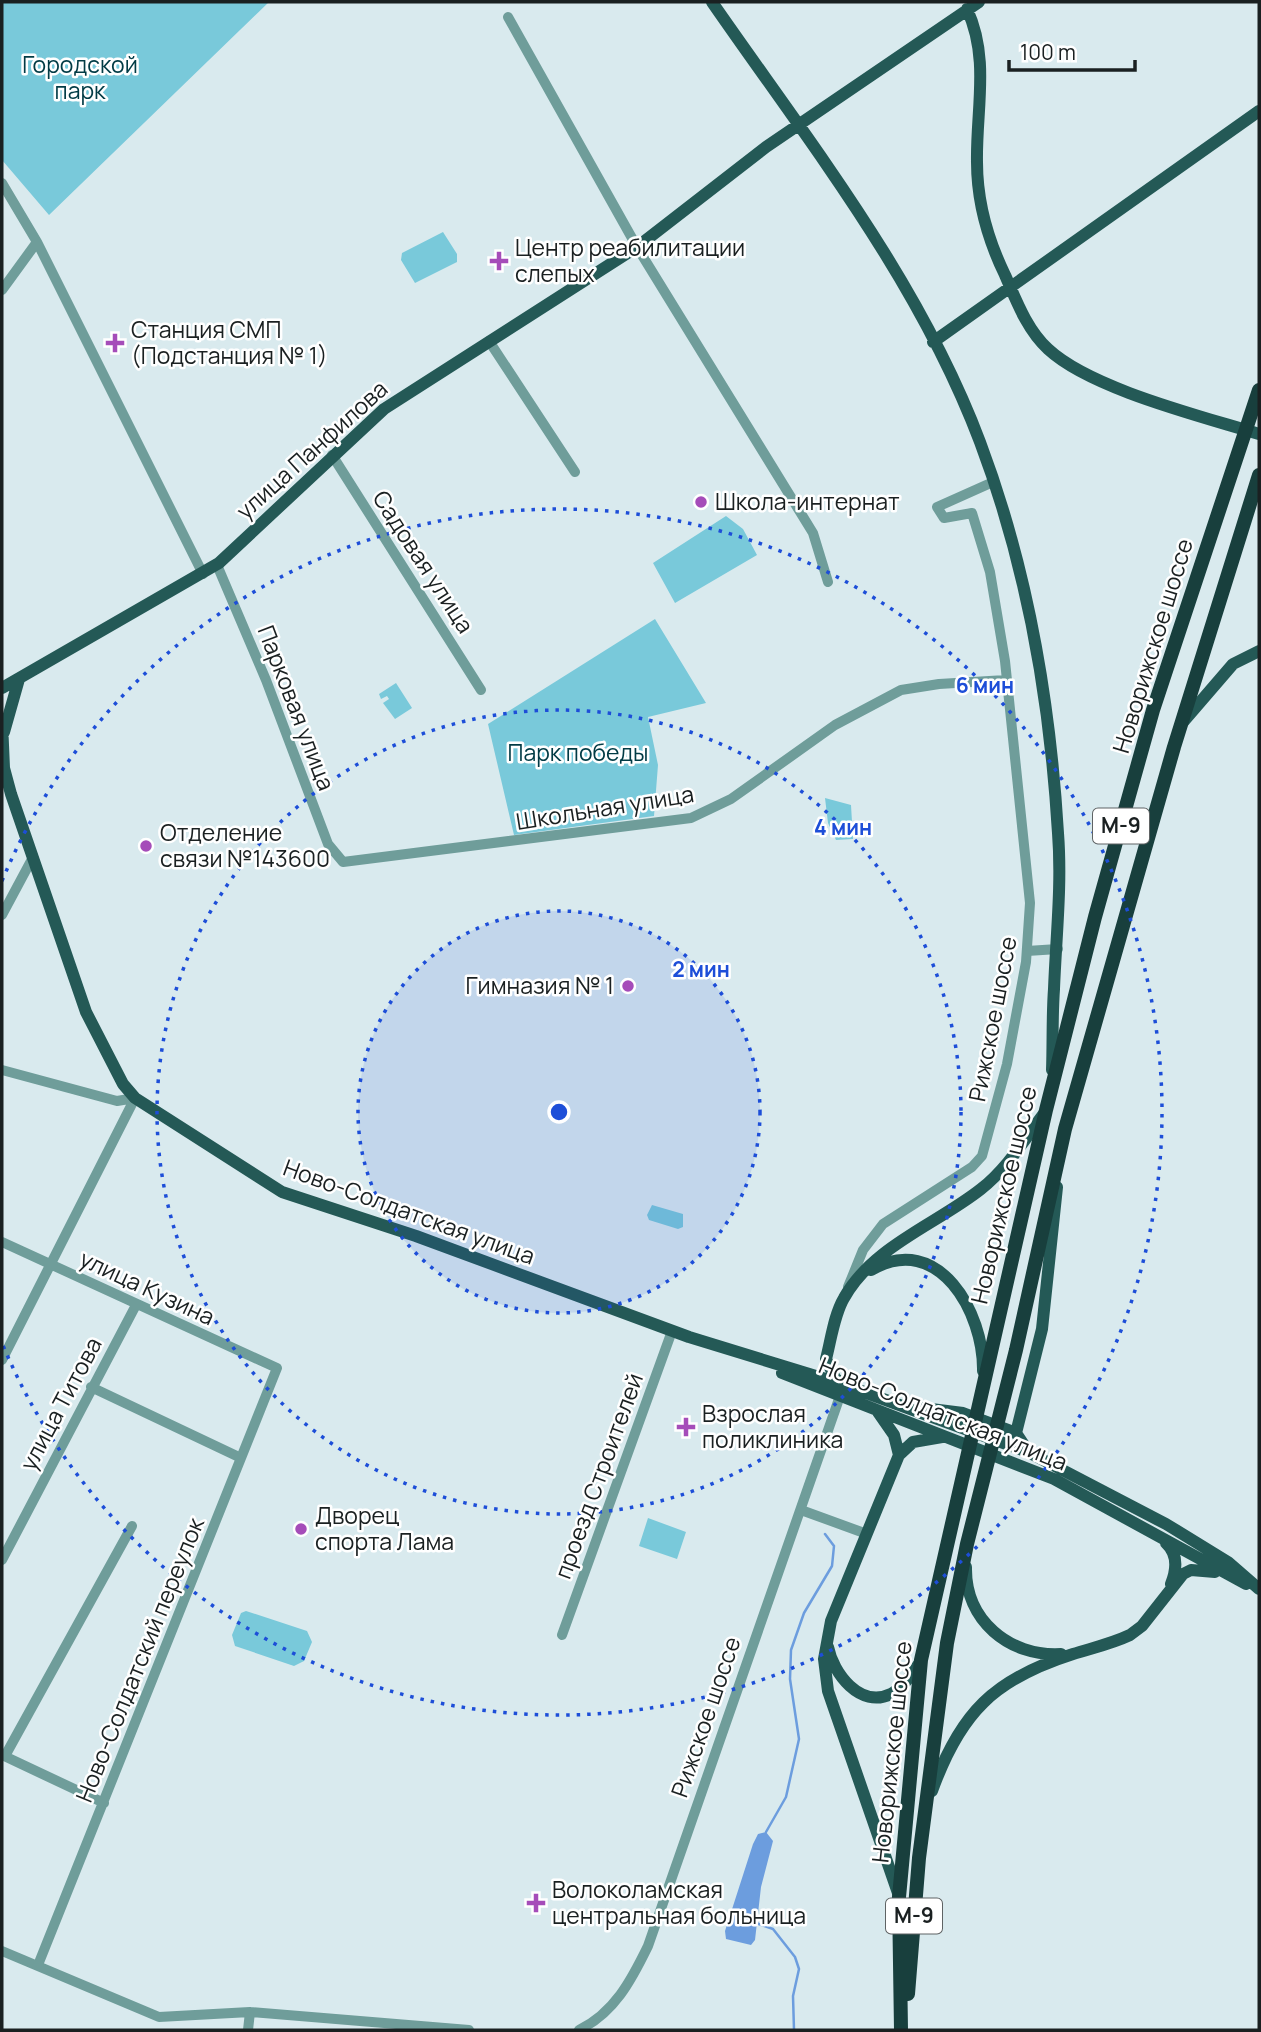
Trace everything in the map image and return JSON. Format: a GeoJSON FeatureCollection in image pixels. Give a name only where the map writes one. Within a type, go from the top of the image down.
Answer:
{"type":"FeatureCollection","features":[{"type":"Feature","properties":{"kind":"highway","name":"Новорижское шоссе"},"geometry":{"type":"LineString","coordinates":[[901,2030],[899,1897],[921,1660],[1046,1111],[1094,917],[1153,710],[1259,390]]}},
{"type":"Feature","properties":{"kind":"highway","name":"Новорижское шоссе"},"geometry":{"type":"LineString","coordinates":[[908,2030],[919,1858],[947,1643],[967,1544],[999,1420],[1065,1129],[1181,725],[1259,475]]}},
{"type":"Feature","properties":{"kind":"main road"},"geometry":{"type":"LineString","coordinates":[[712,2],[867,226],[933,342],[970,418],[993,482],[1026,597],[1051,739],[1059,835],[1058,949],[1051,1091]]}},
{"type":"Feature","properties":{"kind":"main road","name":"улица Панфилова"},"geometry":{"type":"LineString","coordinates":[[2,688],[217,565],[332,454],[384,409],[637,247],[766,147],[979,2]]}},
{"type":"Feature","properties":{"kind":"main road"},"geometry":{"type":"LineString","coordinates":[[967,9],[977,33],[981,60],[977,162],[979,190],[989,233],[1018,305],[1046,347],[1081,372],[1111,385],[1259,434]]}},
{"type":"Feature","properties":{"kind":"main road"},"geometry":{"type":"LineString","coordinates":[[933,342],[1259,111]]}},
{"type":"Feature","properties":{"kind":"main road"},"geometry":{"type":"LineString","coordinates":[[1181,725],[1225,671],[1259,651]]}},
{"type":"Feature","properties":{"kind":"main road"},"geometry":{"type":"LineString","coordinates":[[2,731],[19,679]]}},
{"type":"Feature","properties":{"kind":"main road","name":"Ново-Солдатская улица"},"geometry":{"type":"LineString","coordinates":[[2,731],[4,768],[11,794],[86,1012],[110,1063],[135,1098],[282,1192],[416,1237],[841,1390],[906,1406],[1028,1452],[1166,1524],[1228,1562],[1259,1590]]}},
{"type":"Feature","properties":{"kind":"main road","name":"Ново-Солдатская улица"},"geometry":{"type":"LineString","coordinates":[[2,783],[11,794]]}},
{"type":"Feature","properties":{"kind":"main road","name":"М-9"},"geometry":{"type":"LineString","coordinates":[[842,1300],[859,1278],[902,1241],[982,1188],[1009,1161],[1046,1111]]}},
{"type":"Feature","properties":{"kind":"main road"},"geometry":{"type":"LineString","coordinates":[[1016,1433],[1048,1289],[1065,1129]]}},
{"type":"Feature","properties":{"kind":"main road","name":"М-9"},"geometry":{"type":"LineString","coordinates":[[859,1278],[882,1264],[908,1261],[929,1266],[954,1284],[970,1309],[979,1335],[983,1391]]}},
{"type":"Feature","properties":{"kind":"main road"},"geometry":{"type":"LineString","coordinates":[[841,1390],[826,1359],[842,1300]]}},
{"type":"Feature","properties":{"kind":"main road"},"geometry":{"type":"LineString","coordinates":[[793,1369],[826,1359]]}},
{"type":"Feature","properties":{"kind":"main road","name":"Ново-Солдатская улица"},"geometry":{"type":"LineString","coordinates":[[757,1360],[793,1369],[841,1390],[874,1409],[1054,1479],[1259,1590]]}},
{"type":"Feature","properties":{"kind":"main road"},"geometry":{"type":"LineString","coordinates":[[906,1406],[963,1413],[1016,1433],[1028,1452]]}},
{"type":"Feature","properties":{"kind":"main road"},"geometry":{"type":"LineString","coordinates":[[874,1409],[886,1419],[899,1455]]}},
{"type":"Feature","properties":{"kind":"main road"},"geometry":{"type":"LineString","coordinates":[[899,1897],[828,1691],[824,1658],[831,1621],[899,1455],[905,1447],[922,1439],[954,1438]]}},
{"type":"Feature","properties":{"kind":"main road"},"geometry":{"type":"LineString","coordinates":[[1160,1538],[1172,1548],[1175,1559],[1176,1570],[1166,1595]]}},
{"type":"Feature","properties":{"kind":"main road"},"geometry":{"type":"LineString","coordinates":[[967,1544],[966,1577],[970,1597],[981,1618],[992,1631],[1008,1643],[1034,1654],[1075,1653]]}},
{"type":"Feature","properties":{"kind":"main road"},"geometry":{"type":"LineString","coordinates":[[926,1807],[943,1759],[970,1714],[1003,1684],[1024,1672],[1130,1635],[1142,1626],[1184,1574],[1191,1570],[1224,1573]]}},
{"type":"Feature","properties":{"kind":"main road"},"geometry":{"type":"LineString","coordinates":[[827,1640],[837,1672],[848,1685],[860,1693],[888,1695],[907,1680],[921,1660]]}},
{"type":"Feature","properties":{"kind":"street"},"geometry":{"type":"LineString","coordinates":[[508,17],[637,247],[813,533],[828,582]]}},
{"type":"Feature","properties":{"kind":"street"},"geometry":{"type":"LineString","coordinates":[[2,183],[37,242],[203,574]]}},
{"type":"Feature","properties":{"kind":"street"},"geometry":{"type":"LineString","coordinates":[[2,290],[37,242]]}},
{"type":"Feature","properties":{"kind":"street"},"geometry":{"type":"LineString","coordinates":[[489,341],[575,472]]}},
{"type":"Feature","properties":{"kind":"street","name":"Садовая улица"},"geometry":{"type":"LineString","coordinates":[[332,454],[481,690]]}},
{"type":"Feature","properties":{"kind":"street","name":"Рижское шоссе"},"geometry":{"type":"LineString","coordinates":[[842,1300],[863,1250],[883,1224],[972,1167],[982,1156],[1007,1064],[1027,951],[1030,903],[1006,680],[990,572],[974,515],[970,512],[944,518],[937,507],[993,482]]}},
{"type":"Feature","properties":{"kind":"street","name":"Парковая улица"},"geometry":{"type":"LineString","coordinates":[[217,565],[266,680],[328,844],[343,862]]}},
{"type":"Feature","properties":{"kind":"street","name":"Школьная улица"},"geometry":{"type":"LineString","coordinates":[[343,862],[691,818],[731,799],[835,725],[901,690],[939,684],[1006,680]]}},
{"type":"Feature","properties":{"kind":"street"},"geometry":{"type":"LineString","coordinates":[[2,915],[32,859]]}},
{"type":"Feature","properties":{"kind":"street"},"geometry":{"type":"LineString","coordinates":[[1027,951],[1058,949]]}},
{"type":"Feature","properties":{"kind":"street"},"geometry":{"type":"LineString","coordinates":[[2,1070],[117,1101],[135,1098]]}},
{"type":"Feature","properties":{"kind":"street"},"geometry":{"type":"LineString","coordinates":[[2,1360],[135,1098]]}},
{"type":"Feature","properties":{"kind":"street","name":"улица Кузина"},"geometry":{"type":"LineString","coordinates":[[2,1242],[277,1368]]}},
{"type":"Feature","properties":{"kind":"street","name":"улица Титова"},"geometry":{"type":"LineString","coordinates":[[2,1560],[136,1305]]}},
{"type":"Feature","properties":{"kind":"street","name":"проезд Строителей"},"geometry":{"type":"LineString","coordinates":[[562,1634],[672,1331]]}},
{"type":"Feature","properties":{"kind":"street","name":"Ново-Солдатский переулок"},"geometry":{"type":"LineString","coordinates":[[38,1965],[277,1368]]}},
{"type":"Feature","properties":{"kind":"street"},"geometry":{"type":"LineString","coordinates":[[91,1387],[240,1458]]}},
{"type":"Feature","properties":{"kind":"street","name":"Рижское шоссе"},"geometry":{"type":"LineString","coordinates":[[579,2030],[600,2020],[623,1992],[648,1946],[841,1390]]}},
{"type":"Feature","properties":{"kind":"street"},"geometry":{"type":"LineString","coordinates":[[801,1510],[867,1534]]}},
{"type":"Feature","properties":{"kind":"street"},"geometry":{"type":"LineString","coordinates":[[104,1803],[3,1755],[132,1526]]}},
{"type":"Feature","properties":{"kind":"street"},"geometry":{"type":"LineString","coordinates":[[2,1951],[159,2017],[250,2012],[469,2030]]}},
{"type":"Feature","properties":{"kind":"street"},"geometry":{"type":"LineString","coordinates":[[248,2030],[250,2012]]}},
{"type":"Feature","properties":{"kind":"green space","name":"Городской парк"},"geometry":{"type":"Polygon","coordinates":[[[2,2],[269,2],[49,215],[2,160],[2,2]]]}},
{"type":"Feature","properties":{"kind":"green space"},"geometry":{"type":"Polygon","coordinates":[[[443,232],[457,254],[457,262],[415,283],[401,260],[402,253],[443,232]]]}},
{"type":"Feature","properties":{"kind":"green space"},"geometry":{"type":"Polygon","coordinates":[[[726,516],[743,529],[757,555],[675,603],[653,563],[726,516]]]}},
{"type":"Feature","properties":{"kind":"green space","name":"Парк победы"},"geometry":{"type":"Polygon","coordinates":[[[655,619],[706,703],[648,717],[658,765],[654,816],[514,835],[488,724],[655,619]]]}},
{"type":"Feature","properties":{"kind":"green space"},"geometry":{"type":"Polygon","coordinates":[[[396,683],[412,708],[395,719],[383,703],[389,699],[387,696],[381,699],[379,694],[396,683]]]}},
{"type":"Feature","properties":{"kind":"green space"},"geometry":{"type":"Polygon","coordinates":[[[825,798],[851,805],[853,839],[836,840],[828,823],[825,798]]]}},
{"type":"Feature","properties":{"kind":"green space"},"geometry":{"type":"Polygon","coordinates":[[[652,1205],[683,1214],[683,1227],[678,1229],[649,1220],[647,1215],[652,1205]]]}},
{"type":"Feature","properties":{"kind":"green space"},"geometry":{"type":"Polygon","coordinates":[[[648,1518],[686,1532],[677,1559],[639,1546],[648,1518]]]}},
{"type":"Feature","properties":{"kind":"green space"},"geometry":{"type":"Polygon","coordinates":[[[246,1611],[307,1631],[312,1642],[304,1661],[294,1666],[235,1646],[232,1635],[241,1613],[246,1611]]]}},
{"type":"Feature","properties":{"kind":"shaded area"},"geometry":{"type":"Polygon","coordinates":[[[766,1832],[773,1841],[761,1887],[755,1940],[751,1945],[726,1939],[725,1931],[753,1844],[758,1834],[766,1832]]]}},
{"type":"Feature","properties":{"kind":"waterway"},"geometry":{"type":"LineString","coordinates":[[766,1832],[786,1797],[799,1739],[790,1679],[791,1650],[804,1613],[832,1566],[834,1546],[825,1534]]}},
{"type":"Feature","properties":{"kind":"waterway"},"geometry":{"type":"LineString","coordinates":[[756,1923],[773,1929],[795,1957],[799,1969],[793,1996],[794,2030]]}},
{"type":"Feature","properties":{"kind":"place","name":"Центр реабилитации слепых"},"geometry":{"type":"Point","coordinates":[499,261]}},
{"type":"Feature","properties":{"kind":"place","name":"Станция СМП (Подстанция № 1)"},"geometry":{"type":"Point","coordinates":[115,343]}},
{"type":"Feature","properties":{"kind":"place","name":"Школа-интернат"},"geometry":{"type":"Point","coordinates":[701,502]}},
{"type":"Feature","properties":{"kind":"place","name":"Отделение связи №143600"},"geometry":{"type":"Point","coordinates":[146,846]}},
{"type":"Feature","properties":{"kind":"place","name":"Гимназия № 1"},"geometry":{"type":"Point","coordinates":[628,986]}},
{"type":"Feature","properties":{"kind":"place","name":"Взрослая поликлиника"},"geometry":{"type":"Point","coordinates":[686,1427]}},
{"type":"Feature","properties":{"kind":"place","name":"Дворец спорта Лама"},"geometry":{"type":"Point","coordinates":[301,1529]}},
{"type":"Feature","properties":{"kind":"place","name":"Волоколамская центральная больница"},"geometry":{"type":"Point","coordinates":[536,1903]}}]}
